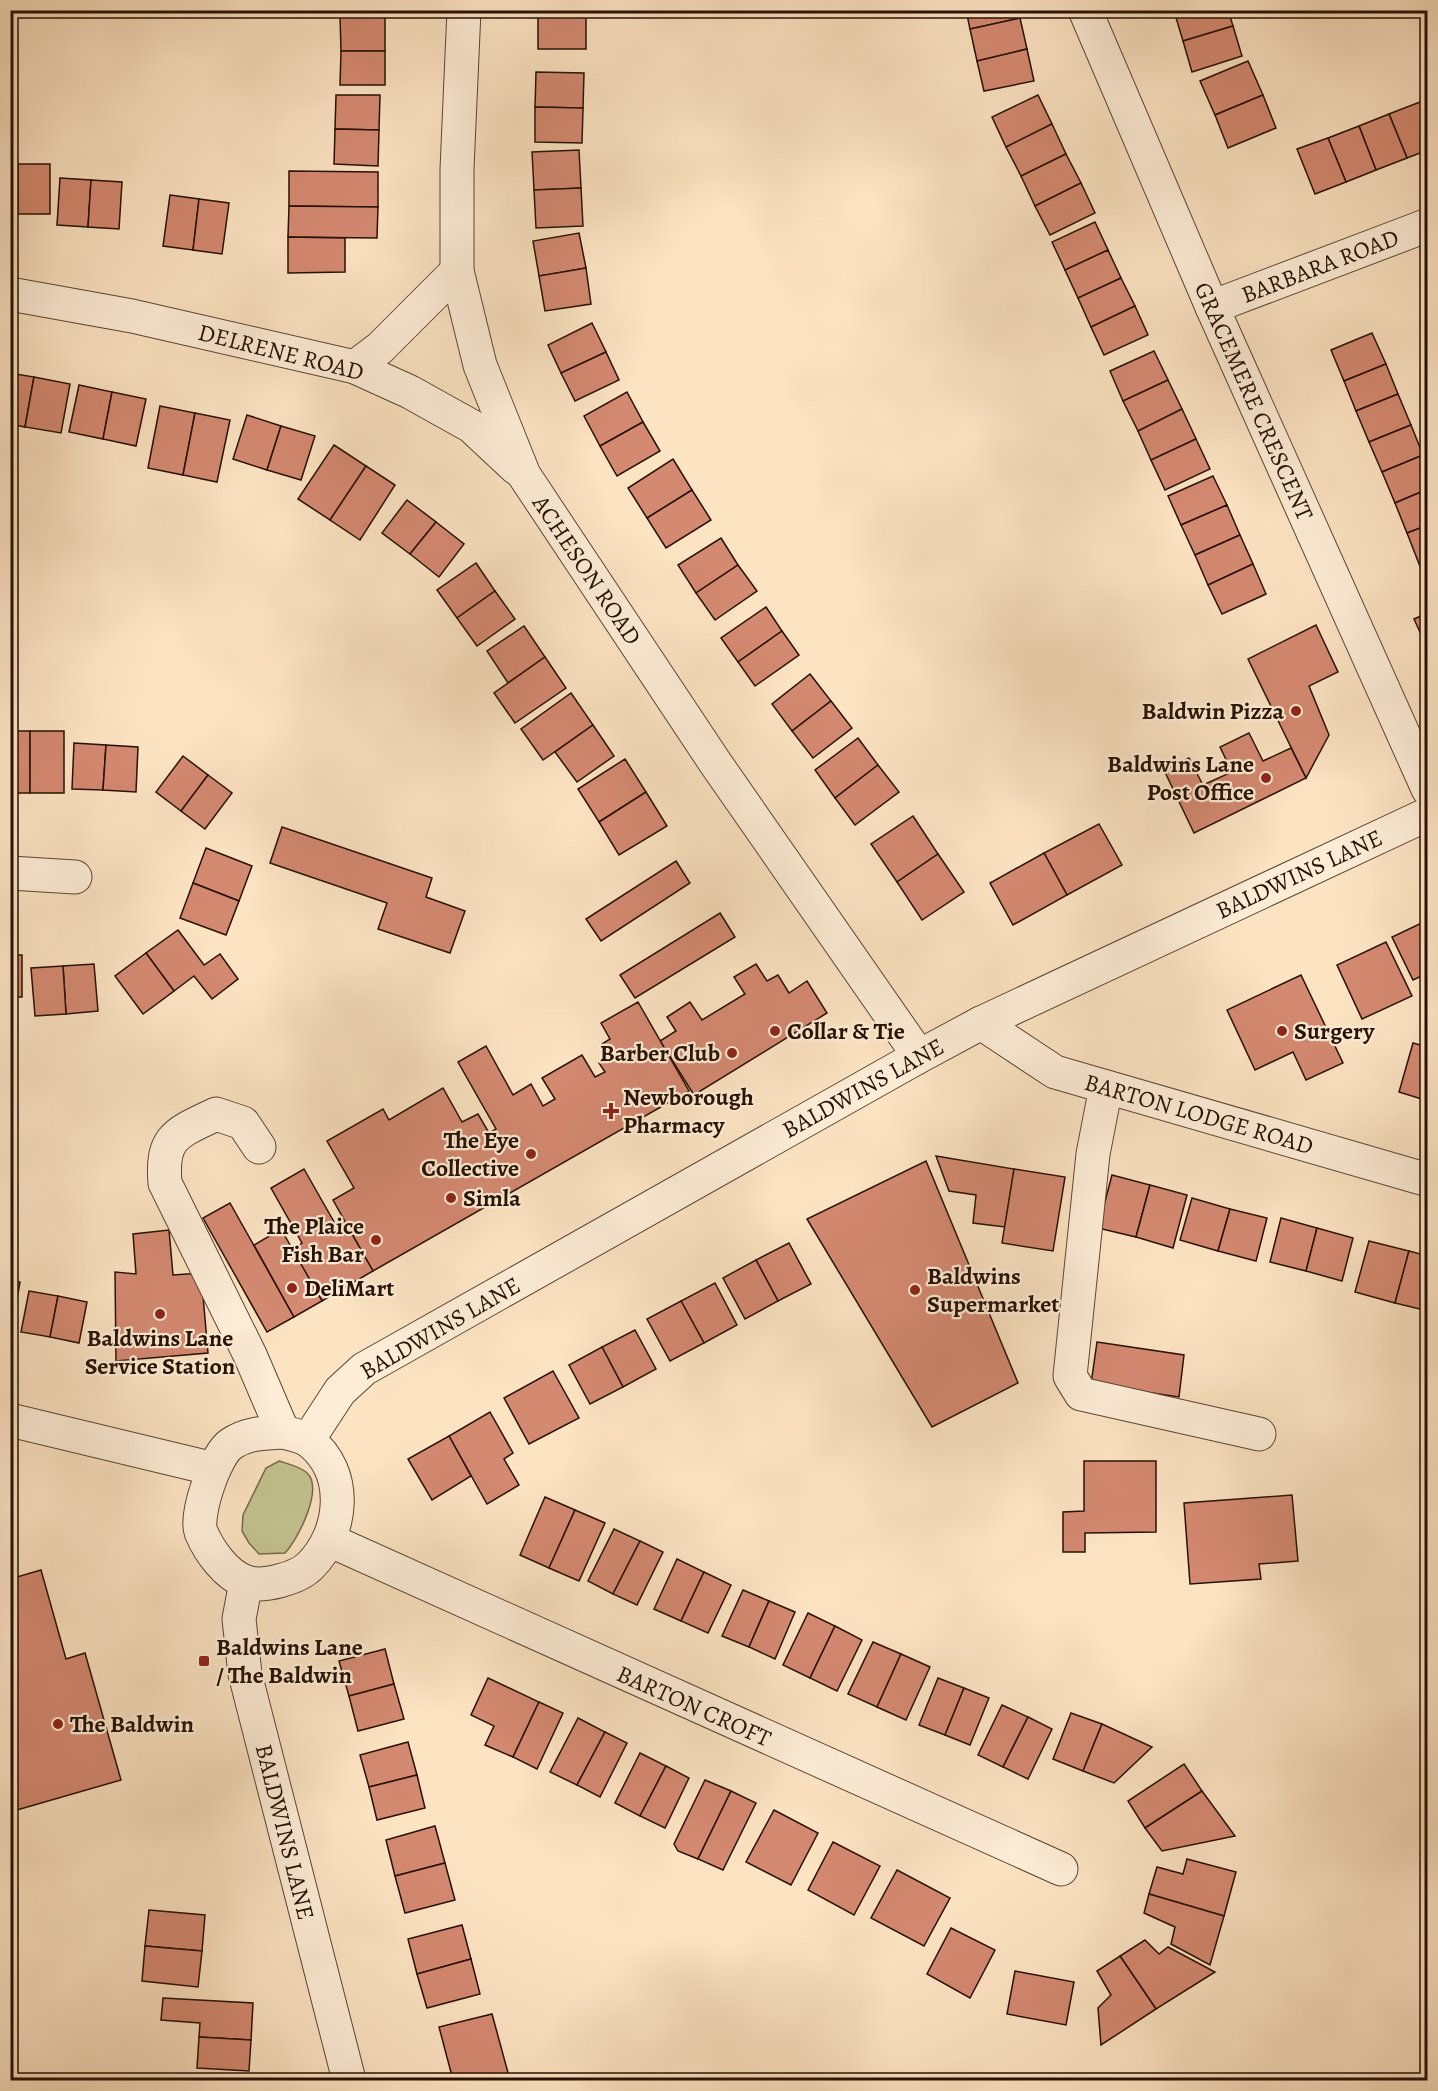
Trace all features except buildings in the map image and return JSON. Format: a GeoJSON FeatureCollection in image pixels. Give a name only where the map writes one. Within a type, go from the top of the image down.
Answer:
{"type":"FeatureCollection","features":[{"type":"Feature","properties":{"kind":"street","name":"ACHESON ROAD"},"geometry":{"type":"LineString","coordinates":[[464,10],[457,169],[457,272],[480,365],[524,475],[714,761],[910,1043],[916,1058]]}},
{"type":"Feature","properties":{"kind":"street","name":"GRACEMERE CRESCENT"},"geometry":{"type":"LineString","coordinates":[[1085,10],[1212,307],[1428,789]]}},
{"type":"Feature","properties":{"kind":"street","name":"BARBARA ROAD"},"geometry":{"type":"LineString","coordinates":[[1212,307],[1428,225]]}},
{"type":"Feature","properties":{"kind":"street"},"geometry":{"type":"LineString","coordinates":[[355,367],[380,348],[457,272]]}},
{"type":"Feature","properties":{"kind":"street","name":"DELRENE ROAD"},"geometry":{"type":"LineString","coordinates":[[10,294],[132,316],[355,367],[411,392],[471,426],[524,475]]}},
{"type":"Feature","properties":{"kind":"street","name":"BALDWINS LANE"},"geometry":{"type":"LineString","coordinates":[[296,1436],[340,1390],[364,1369],[916,1058],[981,1023],[1428,814]]}},
{"type":"Feature","properties":{"kind":"street"},"geometry":{"type":"LineString","coordinates":[[10,873],[75,878]]}},
{"type":"Feature","properties":{"kind":"street","name":"BARTON LODGE ROAD"},"geometry":{"type":"LineString","coordinates":[[981,1023],[1055,1072],[1428,1180]]}},
{"type":"Feature","properties":{"kind":"street"},"geometry":{"type":"LineString","coordinates":[[1106,1087],[1093,1154],[1070,1376],[1081,1394],[1259,1434]]}},
{"type":"Feature","properties":{"kind":"street"},"geometry":{"type":"LineString","coordinates":[[259,1147],[243,1123],[216,1114],[184,1129],[167,1145],[163,1164],[165,1183],[250,1355],[296,1436],[335,1476],[339,1489],[329,1540],[310,1567],[288,1579],[246,1582],[219,1563],[200,1530],[200,1512],[214,1470],[229,1445],[250,1435],[296,1436]]}},
{"type":"Feature","properties":{"kind":"street"},"geometry":{"type":"LineString","coordinates":[[10,1420],[214,1470]]}},
{"type":"Feature","properties":{"kind":"street","name":"BARTON CROFT"},"geometry":{"type":"LineString","coordinates":[[329,1540],[1061,1869]]}},
{"type":"Feature","properties":{"kind":"street","name":"BALDWINS LANE"},"geometry":{"type":"LineString","coordinates":[[246,1582],[238,1619],[244,1674],[349,2080]]}},
{"type":"Feature","properties":{"kind":"green space"},"geometry":{"type":"Polygon","coordinates":[[[279,1461],[306,1472],[311,1479],[313,1489],[311,1501],[308,1513],[296,1537],[285,1553],[259,1554],[242,1531],[243,1515],[266,1468],[279,1461]]]}},
{"type":"Feature","properties":{"kind":"place","name":"Baldwin Pizza"},"geometry":{"type":"Point","coordinates":[1296,711]}},
{"type":"Feature","properties":{"kind":"place","name":"Baldwins Lane Post Office"},"geometry":{"type":"Point","coordinates":[1266,778]}},
{"type":"Feature","properties":{"kind":"place","name":"Collar & Tie"},"geometry":{"type":"Point","coordinates":[775,1031]}},
{"type":"Feature","properties":{"kind":"place","name":"Surgery"},"geometry":{"type":"Point","coordinates":[1282,1031]}},
{"type":"Feature","properties":{"kind":"place","name":"Barber Club"},"geometry":{"type":"Point","coordinates":[732,1053]}},
{"type":"Feature","properties":{"kind":"place","name":"Newborough Pharmacy"},"geometry":{"type":"Point","coordinates":[611,1111]}},
{"type":"Feature","properties":{"kind":"place","name":"The Eye Collective"},"geometry":{"type":"Point","coordinates":[531,1154]}},
{"type":"Feature","properties":{"kind":"place","name":"Simla"},"geometry":{"type":"Point","coordinates":[451,1198]}},
{"type":"Feature","properties":{"kind":"place","name":"The Plaice Fish Bar"},"geometry":{"type":"Point","coordinates":[376,1240]}},
{"type":"Feature","properties":{"kind":"place","name":"DeliMart"},"geometry":{"type":"Point","coordinates":[292,1288]}},
{"type":"Feature","properties":{"kind":"place","name":"Baldwins Supermarket"},"geometry":{"type":"Point","coordinates":[915,1290]}},
{"type":"Feature","properties":{"kind":"place","name":"Baldwins Lane Service Station"},"geometry":{"type":"Point","coordinates":[160,1314]}},
{"type":"Feature","properties":{"kind":"place","name":"Baldwins Lane / The Baldwin"},"geometry":{"type":"Point","coordinates":[204,1661]}},
{"type":"Feature","properties":{"kind":"place","name":"The Baldwin"},"geometry":{"type":"Point","coordinates":[58,1724]}}]}
